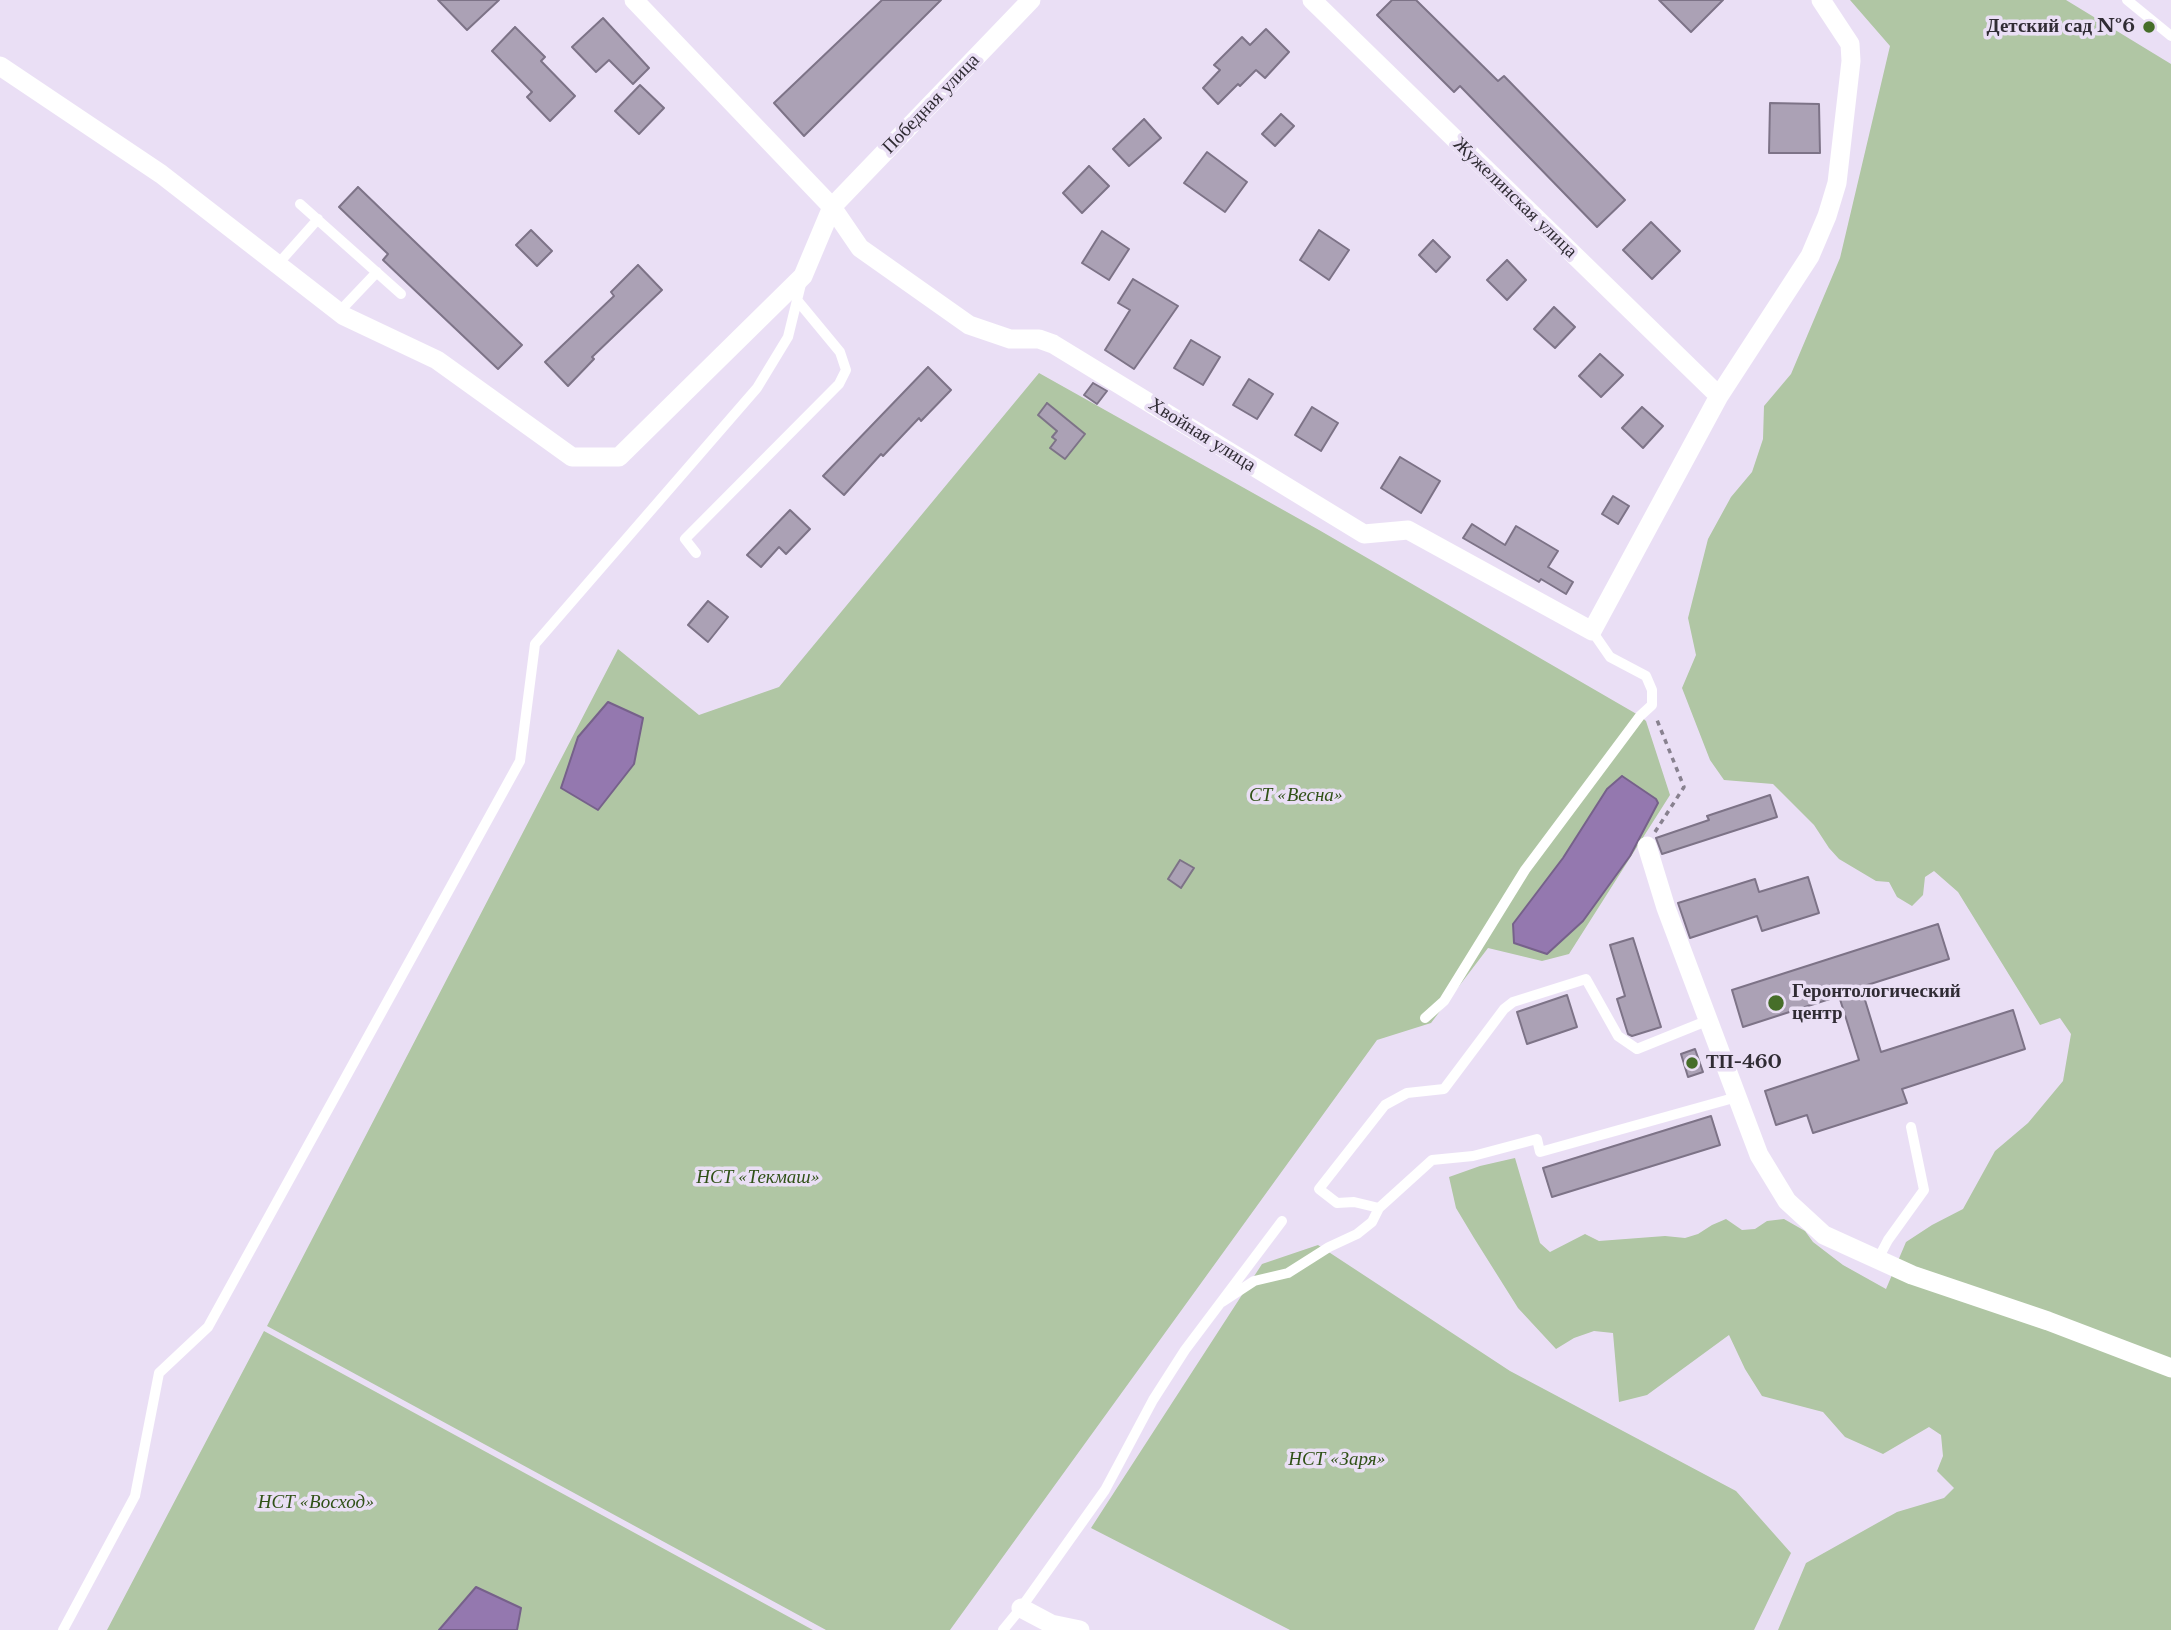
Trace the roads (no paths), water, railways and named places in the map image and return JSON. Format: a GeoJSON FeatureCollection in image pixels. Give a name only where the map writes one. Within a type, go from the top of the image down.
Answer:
{"type":"FeatureCollection","features":[{"type":"Feature","properties":{"kind":"street","name":"Хвойная улица"},"geometry":{"type":"LineString","coordinates":[[634,0],[832,207],[860,248],[969,325],[1010,339],[1040,340],[1053,344],[1364,534],[1408,530],[1592,631]]}},
{"type":"Feature","properties":{"kind":"street","name":"Победная улица"},"geometry":{"type":"LineString","coordinates":[[832,207],[1031,0]]}},
{"type":"Feature","properties":{"kind":"street","name":"Жужелинская улица"},"geometry":{"type":"LineString","coordinates":[[1312,0],[1719,396]]}},
{"type":"Feature","properties":{"kind":"street"},"geometry":{"type":"LineString","coordinates":[[1592,631],[1719,396],[1810,256],[1837,183],[1851,61],[1850,44],[1821,0]]}},
{"type":"Feature","properties":{"kind":"street"},"geometry":{"type":"LineString","coordinates":[[0,66],[162,174],[340,312],[437,360],[572,457],[618,457],[803,276],[832,207]]}},
{"type":"Feature","properties":{"kind":"street"},"geometry":{"type":"LineString","coordinates":[[1647,846],[1666,908],[1759,1155],[1787,1201],[1824,1234],[1912,1275],[2049,1321],[2171,1368]]}},
{"type":"Feature","properties":{"kind":"street"},"geometry":{"type":"LineString","coordinates":[[1021,1608],[1051,1625],[1080,1630]]}},
{"type":"Feature","properties":{"kind":"lane"},"geometry":{"type":"LineString","coordinates":[[2127,0],[2171,36]]}},
{"type":"Feature","properties":{"kind":"lane"},"geometry":{"type":"LineString","coordinates":[[300,204],[401,294]]}},
{"type":"Feature","properties":{"kind":"lane"},"geometry":{"type":"LineString","coordinates":[[278,264],[318,219]]}},
{"type":"Feature","properties":{"kind":"lane"},"geometry":{"type":"LineString","coordinates":[[340,312],[377,272]]}},
{"type":"Feature","properties":{"kind":"lane"},"geometry":{"type":"LineString","coordinates":[[63,1630],[135,1496],[159,1373],[208,1327],[520,761],[535,644],[758,388],[788,337],[803,276]]}},
{"type":"Feature","properties":{"kind":"lane"},"geometry":{"type":"LineString","coordinates":[[695,553],[685,539],[839,384],[846,370],[840,352],[797,300]]}},
{"type":"Feature","properties":{"kind":"lane"},"geometry":{"type":"LineString","coordinates":[[1425,1017],[1444,1001],[1525,870],[1640,716],[1652,705],[1652,690],[1646,676],[1610,657],[1592,631]]}},
{"type":"Feature","properties":{"kind":"lane"},"geometry":{"type":"LineString","coordinates":[[1379,1208],[1354,1202],[1337,1203],[1320,1189],[1385,1105],[1408,1093],[1444,1089],[1504,1009],[1513,1002],[1586,979],[1618,1036],[1637,1049],[1709,1020]]}},
{"type":"Feature","properties":{"kind":"lane"},"geometry":{"type":"LineString","coordinates":[[1222,1302],[1254,1282],[1287,1273],[1329,1247],[1357,1234],[1372,1222],[1379,1208],[1432,1160],[1474,1156],[1537,1139],[1540,1152],[1737,1097]]}},
{"type":"Feature","properties":{"kind":"lane"},"geometry":{"type":"LineString","coordinates":[[1878,1259],[1888,1240],[1924,1190],[1910,1126]]}},
{"type":"Feature","properties":{"kind":"lane"},"geometry":{"type":"LineString","coordinates":[[1003,1630],[1105,1490],[1153,1400],[1185,1350],[1282,1221]]}},
{"type":"Feature","properties":{"kind":"place","name":"Детский сад №6"},"geometry":{"type":"Point","coordinates":[2149,27]}},
{"type":"Feature","properties":{"kind":"place","name":"Геронтологический центр"},"geometry":{"type":"Point","coordinates":[1776,1003]}},
{"type":"Feature","properties":{"kind":"place","name":"ТП-460"},"geometry":{"type":"Point","coordinates":[1692,1063]}},
{"type":"Feature","properties":{"kind":"park label","name":"СТ «Весна»"},"geometry":{"type":"Point","coordinates":[1296,796]}},
{"type":"Feature","properties":{"kind":"park label","name":"НСТ «Текмаш»"},"geometry":{"type":"Point","coordinates":[758,1178]}},
{"type":"Feature","properties":{"kind":"park label","name":"НСТ «Заря»"},"geometry":{"type":"Point","coordinates":[1337,1460]}},
{"type":"Feature","properties":{"kind":"park label","name":"НСТ «Восход»"},"geometry":{"type":"Point","coordinates":[316,1503]}}]}
